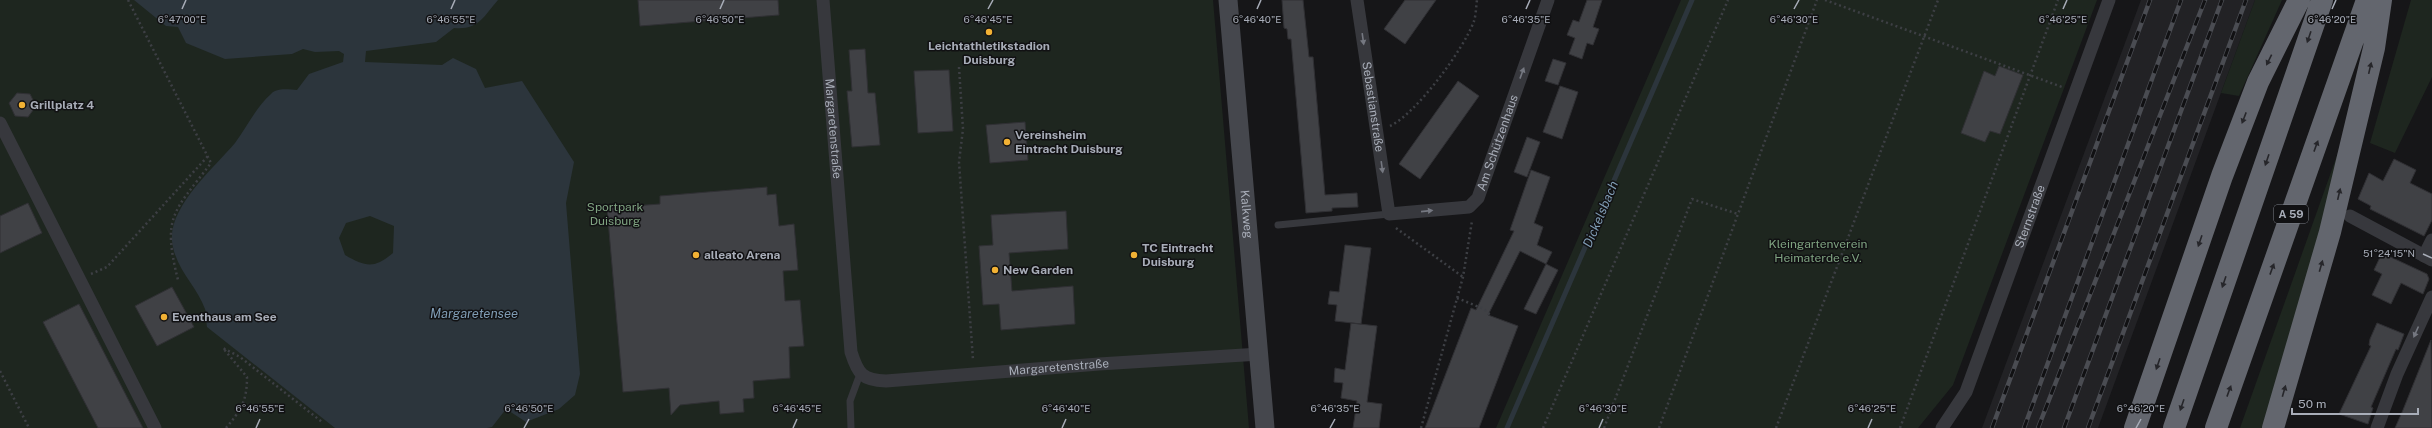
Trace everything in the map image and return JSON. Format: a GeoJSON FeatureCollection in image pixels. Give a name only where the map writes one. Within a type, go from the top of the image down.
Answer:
{"type":"FeatureCollection","features":[{"type":"Feature","properties":{"kind":"highway"},"geometry":{"type":"LineString","coordinates":[[2135,428],[2230,154],[2258,82],[2299,0]]}},
{"type":"Feature","properties":{"kind":"highway"},"geometry":{"type":"LineString","coordinates":[[2174,428],[2322,0]]}},
{"type":"Feature","properties":{"kind":"highway","name":"A 59"},"geometry":{"type":"LineString","coordinates":[[2216,428],[2367,0]]}},
{"type":"Feature","properties":{"kind":"highway"},"geometry":{"type":"LineString","coordinates":[[2273,428],[2330,232],[2374,48],[2381,0]]}},
{"type":"Feature","properties":{"kind":"street","name":"Margaretenstraße"},"geometry":{"type":"LineString","coordinates":[[823,0],[851,352],[860,374],[872,381],[886,381],[1113,363],[1260,354]]}},
{"type":"Feature","properties":{"kind":"street","name":"Kalkweg"},"geometry":{"type":"LineString","coordinates":[[1228,0],[1245,209],[1260,354],[1264,428]]}},
{"type":"Feature","properties":{"kind":"street","name":"Sebastianstraße"},"geometry":{"type":"LineString","coordinates":[[1357,0],[1389,214]]}},
{"type":"Feature","properties":{"kind":"street","name":"Am Schützenhaus"},"geometry":{"type":"LineString","coordinates":[[1469,206],[1478,198],[1548,0]]}},
{"type":"Feature","properties":{"kind":"street","name":"Sternstraße"},"geometry":{"type":"LineString","coordinates":[[1942,428],[1966,392],[2109,0]]}},
{"type":"Feature","properties":{"kind":"street"},"geometry":{"type":"LineString","coordinates":[[0,123],[78,280],[155,428]]}},
{"type":"Feature","properties":{"kind":"street"},"geometry":{"type":"LineString","coordinates":[[1389,214],[1469,206]]}},
{"type":"Feature","properties":{"kind":"street"},"geometry":{"type":"LineString","coordinates":[[2350,216],[2428,258],[2432,240]]}},
{"type":"Feature","properties":{"kind":"street"},"geometry":{"type":"LineString","coordinates":[[2377,428],[2397,374],[2432,297]]}},
{"type":"Feature","properties":{"kind":"lane"},"geometry":{"type":"LineString","coordinates":[[1278,225],[1389,214]]}},
{"type":"Feature","properties":{"kind":"lane"},"geometry":{"type":"LineString","coordinates":[[851,428],[850,401],[860,374]]}},
{"type":"Feature","properties":{"kind":"path"},"geometry":{"type":"LineString","coordinates":[[128,0],[212,164],[177,208],[170,227],[170,248],[178,280]]}},
{"type":"Feature","properties":{"kind":"path"},"geometry":{"type":"LineString","coordinates":[[1376,129],[1397,123],[1415,107],[1460,48],[1474,20],[1476,0]]}},
{"type":"Feature","properties":{"kind":"path"},"geometry":{"type":"LineString","coordinates":[[1543,428],[1728,0]]}},
{"type":"Feature","properties":{"kind":"path"},"geometry":{"type":"LineString","coordinates":[[1659,428],[1817,0]]}},
{"type":"Feature","properties":{"kind":"path"},"geometry":{"type":"LineString","coordinates":[[1825,0],[2064,88]]}},
{"type":"Feature","properties":{"kind":"path"},"geometry":{"type":"LineString","coordinates":[[1776,428],[1938,0]]}},
{"type":"Feature","properties":{"kind":"path"},"geometry":{"type":"LineString","coordinates":[[1900,428],[2058,0]]}},
{"type":"Feature","properties":{"kind":"path"},"geometry":{"type":"LineString","coordinates":[[958,67],[963,129],[959,162],[974,374]]}},
{"type":"Feature","properties":{"kind":"path"},"geometry":{"type":"LineString","coordinates":[[78,280],[107,267],[208,156]]}},
{"type":"Feature","properties":{"kind":"path"},"geometry":{"type":"LineString","coordinates":[[1604,428],[1692,199],[1738,214]]}},
{"type":"Feature","properties":{"kind":"path"},"geometry":{"type":"LineString","coordinates":[[1421,428],[1463,277],[1472,221],[1469,206]]}},
{"type":"Feature","properties":{"kind":"path"},"geometry":{"type":"LineString","coordinates":[[1389,214],[1392,225],[1463,277]]}},
{"type":"Feature","properties":{"kind":"path"},"geometry":{"type":"LineString","coordinates":[[1457,298],[1484,309],[1491,316]]}},
{"type":"Feature","properties":{"kind":"path"},"geometry":{"type":"LineString","coordinates":[[226,428],[238,415],[247,395],[247,376],[223,348],[240,357],[322,422]]}},
{"type":"Feature","properties":{"kind":"path"},"geometry":{"type":"LineString","coordinates":[[0,371],[29,428]]}},
{"type":"Feature","properties":{"kind":"shaded area"},"geometry":{"type":"Polygon","coordinates":[[[2141,0],[2255,0],[2098,428],[1982,428],[2141,0]]]}},
{"type":"Feature","properties":{"kind":"green space","name":"Sportpark Duisburg"},"geometry":{"type":"Polygon","coordinates":[[[0,0],[1213,0],[1249,428],[0,428],[0,0]]]}},
{"type":"Feature","properties":{"kind":"green space","name":"Kleingartenverein Heimaterde e.V."},"geometry":{"type":"Polygon","coordinates":[[[1681,0],[2097,0],[1953,385],[1918,428],[1496,428],[1681,0]]]}},
{"type":"Feature","properties":{"kind":"green space"},"geometry":{"type":"Polygon","coordinates":[[[2255,0],[2282,0],[2239,96],[2221,93],[2255,0]]]}},
{"type":"Feature","properties":{"kind":"green space"},"geometry":{"type":"Polygon","coordinates":[[[2411,0],[2432,0],[2432,77],[2395,153],[2370,143],[2411,0]]]}},
{"type":"Feature","properties":{"kind":"green space"},"geometry":{"type":"Polygon","coordinates":[[[2346,130],[2301,305],[2263,428],[2240,428],[2346,130]]]}},
{"type":"Feature","properties":{"kind":"water","name":"Margaretensee"},"geometry":{"type":"Polygon","coordinates":[[[134,0],[498,0],[484,17],[475,25],[454,28],[436,42],[366,51],[365,62],[442,65],[453,58],[476,69],[485,88],[522,81],[574,162],[566,203],[580,374],[575,395],[559,409],[526,422],[506,409],[492,427],[487,428],[335,428],[207,327],[206,311],[177,260],[174,251],[172,241],[173,228],[178,214],[194,188],[235,143],[256,111],[271,94],[277,90],[297,90],[309,74],[343,62],[344,54],[339,51],[315,52],[303,49],[292,54],[225,59],[186,43],[178,27],[166,26],[134,0]],[[370,216],[346,223],[339,238],[345,255],[364,264],[375,264],[380,262],[393,253],[394,226],[370,216]]]}},
{"type":"Feature","properties":{"kind":"building"},"geometry":{"type":"Polygon","coordinates":[[[638,0],[778,0],[779,15],[640,26],[638,0]]]}},
{"type":"Feature","properties":{"kind":"building"},"geometry":{"type":"Polygon","coordinates":[[[1282,0],[1303,0],[1309,57],[1313,57],[1325,195],[1357,193],[1358,207],[1332,208],[1332,211],[1306,213],[1291,39],[1288,39],[1287,29],[1284,28],[1282,0]]]}},
{"type":"Feature","properties":{"kind":"building"},"geometry":{"type":"Polygon","coordinates":[[[1405,0],[1436,0],[1405,44],[1384,29],[1405,0]]]}},
{"type":"Feature","properties":{"kind":"building"},"geometry":{"type":"Polygon","coordinates":[[[1587,0],[1602,0],[1593,27],[1599,29],[1593,45],[1587,43],[1582,59],[1569,54],[1575,38],[1567,35],[1573,20],[1579,22],[1587,0]]]}},
{"type":"Feature","properties":{"kind":"building"},"geometry":{"type":"Polygon","coordinates":[[[865,49],[868,93],[875,93],[880,145],[852,147],[847,91],[852,91],[849,50],[865,49]]]}},
{"type":"Feature","properties":{"kind":"building"},"geometry":{"type":"Polygon","coordinates":[[[1553,59],[1566,63],[1558,85],[1545,81],[1553,59]]]}},
{"type":"Feature","properties":{"kind":"building"},"geometry":{"type":"Polygon","coordinates":[[[1999,66],[2023,75],[2000,134],[1990,131],[1985,142],[1961,133],[1984,71],[1995,76],[1999,66]]]}},
{"type":"Feature","properties":{"kind":"building"},"geometry":{"type":"Polygon","coordinates":[[[949,70],[953,131],[918,133],[914,71],[949,70]]]}},
{"type":"Feature","properties":{"kind":"building"},"geometry":{"type":"Polygon","coordinates":[[[1458,81],[1479,96],[1420,179],[1399,164],[1458,81]]]}},
{"type":"Feature","properties":{"kind":"building"},"geometry":{"type":"Polygon","coordinates":[[[1560,86],[1578,92],[1562,139],[1543,132],[1560,86]]]}},
{"type":"Feature","properties":{"kind":"building","name":"Grillplatz 4"},"geometry":{"type":"Polygon","coordinates":[[[17,93],[30,94],[36,106],[28,117],[15,116],[9,103],[17,93]]]}},
{"type":"Feature","properties":{"kind":"building","name":"Vereinsheim Eintracht Duisburg"},"geometry":{"type":"Polygon","coordinates":[[[1025,122],[1028,160],[990,163],[986,125],[1025,122]]]}},
{"type":"Feature","properties":{"kind":"building"},"geometry":{"type":"Polygon","coordinates":[[[1527,137],[1540,142],[1527,177],[1514,172],[1527,137]]]}},
{"type":"Feature","properties":{"kind":"building"},"geometry":{"type":"Polygon","coordinates":[[[2394,159],[2416,170],[2410,183],[2432,194],[2432,220],[2424,236],[2370,209],[2371,206],[2358,199],[2369,173],[2383,181],[2394,159]]]}},
{"type":"Feature","properties":{"kind":"building"},"geometry":{"type":"Polygon","coordinates":[[[1531,170],[1550,177],[1534,223],[1543,227],[1537,245],[1552,252],[1546,264],[1520,251],[1488,315],[1518,326],[1479,428],[1425,428],[1471,308],[1476,310],[1514,231],[1510,230],[1531,170]]]}},
{"type":"Feature","properties":{"kind":"building","name":"alleato Arena"},"geometry":{"type":"Polygon","coordinates":[[[767,187],[767,195],[776,194],[779,226],[794,224],[798,270],[783,271],[785,301],[800,300],[804,346],[789,347],[790,378],[753,381],[754,398],[743,399],[744,412],[720,414],[719,401],[680,405],[671,415],[669,388],[623,392],[607,208],[660,204],[660,196],[767,187]]]}},
{"type":"Feature","properties":{"kind":"building"},"geometry":{"type":"Polygon","coordinates":[[[28,203],[42,233],[0,253],[0,216],[28,203]]]}},
{"type":"Feature","properties":{"kind":"building","name":"New Garden"},"geometry":{"type":"Polygon","coordinates":[[[1066,211],[1068,249],[1009,253],[1012,291],[1073,286],[1075,324],[1001,330],[999,304],[983,305],[979,246],[993,245],[991,215],[1066,211]]]}},
{"type":"Feature","properties":{"kind":"building"},"geometry":{"type":"Polygon","coordinates":[[[1345,245],[1371,248],[1361,324],[1335,321],[1337,305],[1328,304],[1330,291],[1339,292],[1345,245]]]}},
{"type":"Feature","properties":{"kind":"building"},"geometry":{"type":"Polygon","coordinates":[[[2382,253],[2427,274],[2429,279],[2423,294],[2401,283],[2391,304],[2372,295],[2382,274],[2374,270],[2382,253]]]}},
{"type":"Feature","properties":{"kind":"building"},"geometry":{"type":"Polygon","coordinates":[[[1546,264],[1558,270],[1536,314],[1524,309],[1546,264]]]}},
{"type":"Feature","properties":{"kind":"building","name":"Eventhaus am See"},"geometry":{"type":"Polygon","coordinates":[[[172,287],[194,327],[157,346],[135,306],[172,287]]]}},
{"type":"Feature","properties":{"kind":"building"},"geometry":{"type":"Polygon","coordinates":[[[79,304],[143,428],[98,428],[43,322],[79,304]]]}},
{"type":"Feature","properties":{"kind":"building"},"geometry":{"type":"Polygon","coordinates":[[[1351,323],[1377,326],[1367,402],[1382,404],[1379,428],[1353,428],[1357,401],[1341,398],[1343,383],[1334,382],[1335,368],[1345,370],[1351,323]]]}},
{"type":"Feature","properties":{"kind":"building"},"geometry":{"type":"Polygon","coordinates":[[[2377,323],[2404,334],[2371,407],[2373,408],[2368,424],[2339,414],[2371,346],[2369,345],[2370,339],[2377,323]]]}},
{"type":"Feature","properties":{"kind":"building"},"geometry":{"type":"Polygon","coordinates":[[[2431,340],[2432,428],[2395,428],[2403,410],[2431,340]]]}},
{"type":"Feature","properties":{"kind":"waterway","name":"Dickelsbach"},"geometry":{"type":"LineString","coordinates":[[1507,428],[1692,0]]}},
{"type":"Feature","properties":{"kind":"railway"},"geometry":{"type":"LineString","coordinates":[[1992,428],[2150,0]]}},
{"type":"Feature","properties":{"kind":"railway"},"geometry":{"type":"LineString","coordinates":[[2024,428],[2181,0]]}},
{"type":"Feature","properties":{"kind":"railway"},"geometry":{"type":"LineString","coordinates":[[2038,428],[2205,0]]}},
{"type":"Feature","properties":{"kind":"railway"},"geometry":{"type":"LineString","coordinates":[[2064,428],[2222,0]]}},
{"type":"Feature","properties":{"kind":"railway"},"geometry":{"type":"LineString","coordinates":[[2088,428],[2246,0]]}},
{"type":"Feature","properties":{"kind":"place","name":"Leichtathletikstadion Duisburg"},"geometry":{"type":"Point","coordinates":[989,32]}},
{"type":"Feature","properties":{"kind":"place","name":"Grillplatz 4"},"geometry":{"type":"Point","coordinates":[22,105]}},
{"type":"Feature","properties":{"kind":"place","name":"Vereinsheim Eintracht Duisburg"},"geometry":{"type":"Point","coordinates":[1007,142]}},
{"type":"Feature","properties":{"kind":"place","name":"alleato Arena"},"geometry":{"type":"Point","coordinates":[696,255]}},
{"type":"Feature","properties":{"kind":"place","name":"TC Eintracht Duisburg"},"geometry":{"type":"Point","coordinates":[1134,255]}},
{"type":"Feature","properties":{"kind":"place","name":"New Garden"},"geometry":{"type":"Point","coordinates":[995,270]}},
{"type":"Feature","properties":{"kind":"place","name":"Eventhaus am See"},"geometry":{"type":"Point","coordinates":[164,317]}}]}
